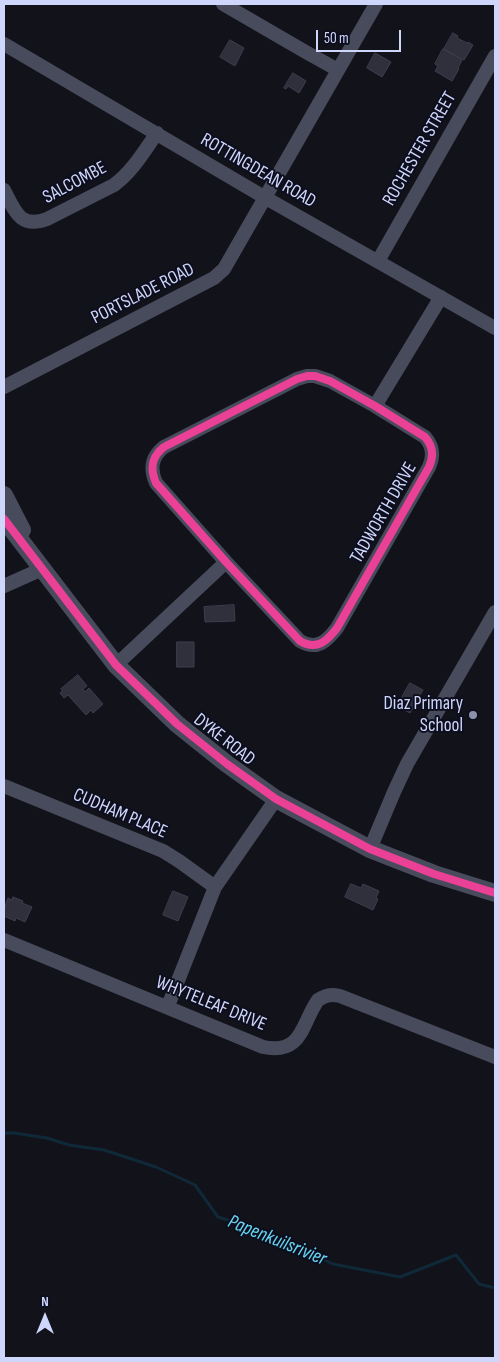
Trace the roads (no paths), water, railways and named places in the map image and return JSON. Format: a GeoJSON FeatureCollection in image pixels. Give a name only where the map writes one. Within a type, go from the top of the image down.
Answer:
{"type":"FeatureCollection","features":[{"type":"Feature","properties":{"kind":"street","name":"PORTSLADE ROAD"},"geometry":{"type":"LineString","coordinates":[[4,387],[214,278],[224,269],[376,4]]}},
{"type":"Feature","properties":{"kind":"street"},"geometry":{"type":"LineString","coordinates":[[227,5],[304,52],[338,70]]}},
{"type":"Feature","properties":{"kind":"street","name":"ROTTINGDEAN ROAD"},"geometry":{"type":"LineString","coordinates":[[4,44],[264,197],[495,328]]}},
{"type":"Feature","properties":{"kind":"street","name":"ROCHESTER STREET"},"geometry":{"type":"LineString","coordinates":[[378,261],[495,56]]}},
{"type":"Feature","properties":{"kind":"street","name":"SALCOMBE"},"geometry":{"type":"LineString","coordinates":[[4,190],[18,216],[24,220],[37,223],[47,220],[114,185],[132,168],[157,133]]}},
{"type":"Feature","properties":{"kind":"street"},"geometry":{"type":"LineString","coordinates":[[375,406],[441,298]]}},
{"type":"Feature","properties":{"kind":"street","name":"TADWORTH DRIVE"},"geometry":{"type":"LineString","coordinates":[[307,376],[315,376],[330,381],[375,406],[425,437],[431,446],[432,459],[331,637],[318,645],[307,645],[300,641],[226,562],[156,483],[152,474],[154,459],[164,447],[297,379],[307,376]]}},
{"type":"Feature","properties":{"kind":"street","name":"DYKE ROAD"},"geometry":{"type":"LineString","coordinates":[[4,495],[42,569]]}},
{"type":"Feature","properties":{"kind":"street","name":"DYKE ROAD"},"geometry":{"type":"LineString","coordinates":[[4,519],[116,665],[177,724],[227,764],[276,799],[370,849],[434,874],[495,893]]}},
{"type":"Feature","properties":{"kind":"street"},"geometry":{"type":"LineString","coordinates":[[116,665],[226,562]]}},
{"type":"Feature","properties":{"kind":"street"},"geometry":{"type":"LineString","coordinates":[[4,586],[42,569]]}},
{"type":"Feature","properties":{"kind":"street"},"geometry":{"type":"LineString","coordinates":[[370,849],[408,764],[495,612]]}},
{"type":"Feature","properties":{"kind":"street","name":"CUDHAM PLACE"},"geometry":{"type":"LineString","coordinates":[[4,786],[163,851],[215,887]]}},
{"type":"Feature","properties":{"kind":"street"},"geometry":{"type":"LineString","coordinates":[[168,1006],[215,887],[276,799]]}},
{"type":"Feature","properties":{"kind":"street","name":"WHYTELEAF DRIVE"},"geometry":{"type":"LineString","coordinates":[[4,940],[263,1046],[284,1048],[292,1044],[318,1000],[323,996],[333,994],[495,1057]]}},
{"type":"Feature","properties":{"kind":"waterway","name":"Papenkuilsrivier"},"geometry":{"type":"LineString","coordinates":[[4,1133],[47,1138],[69,1145],[104,1150],[156,1167],[195,1185],[218,1217],[263,1231],[333,1264],[400,1277],[456,1255],[479,1284],[495,1288]]}},
{"type":"Feature","properties":{"kind":"place","name":"Diaz Primary School"},"geometry":{"type":"Point","coordinates":[473,715]}}]}
